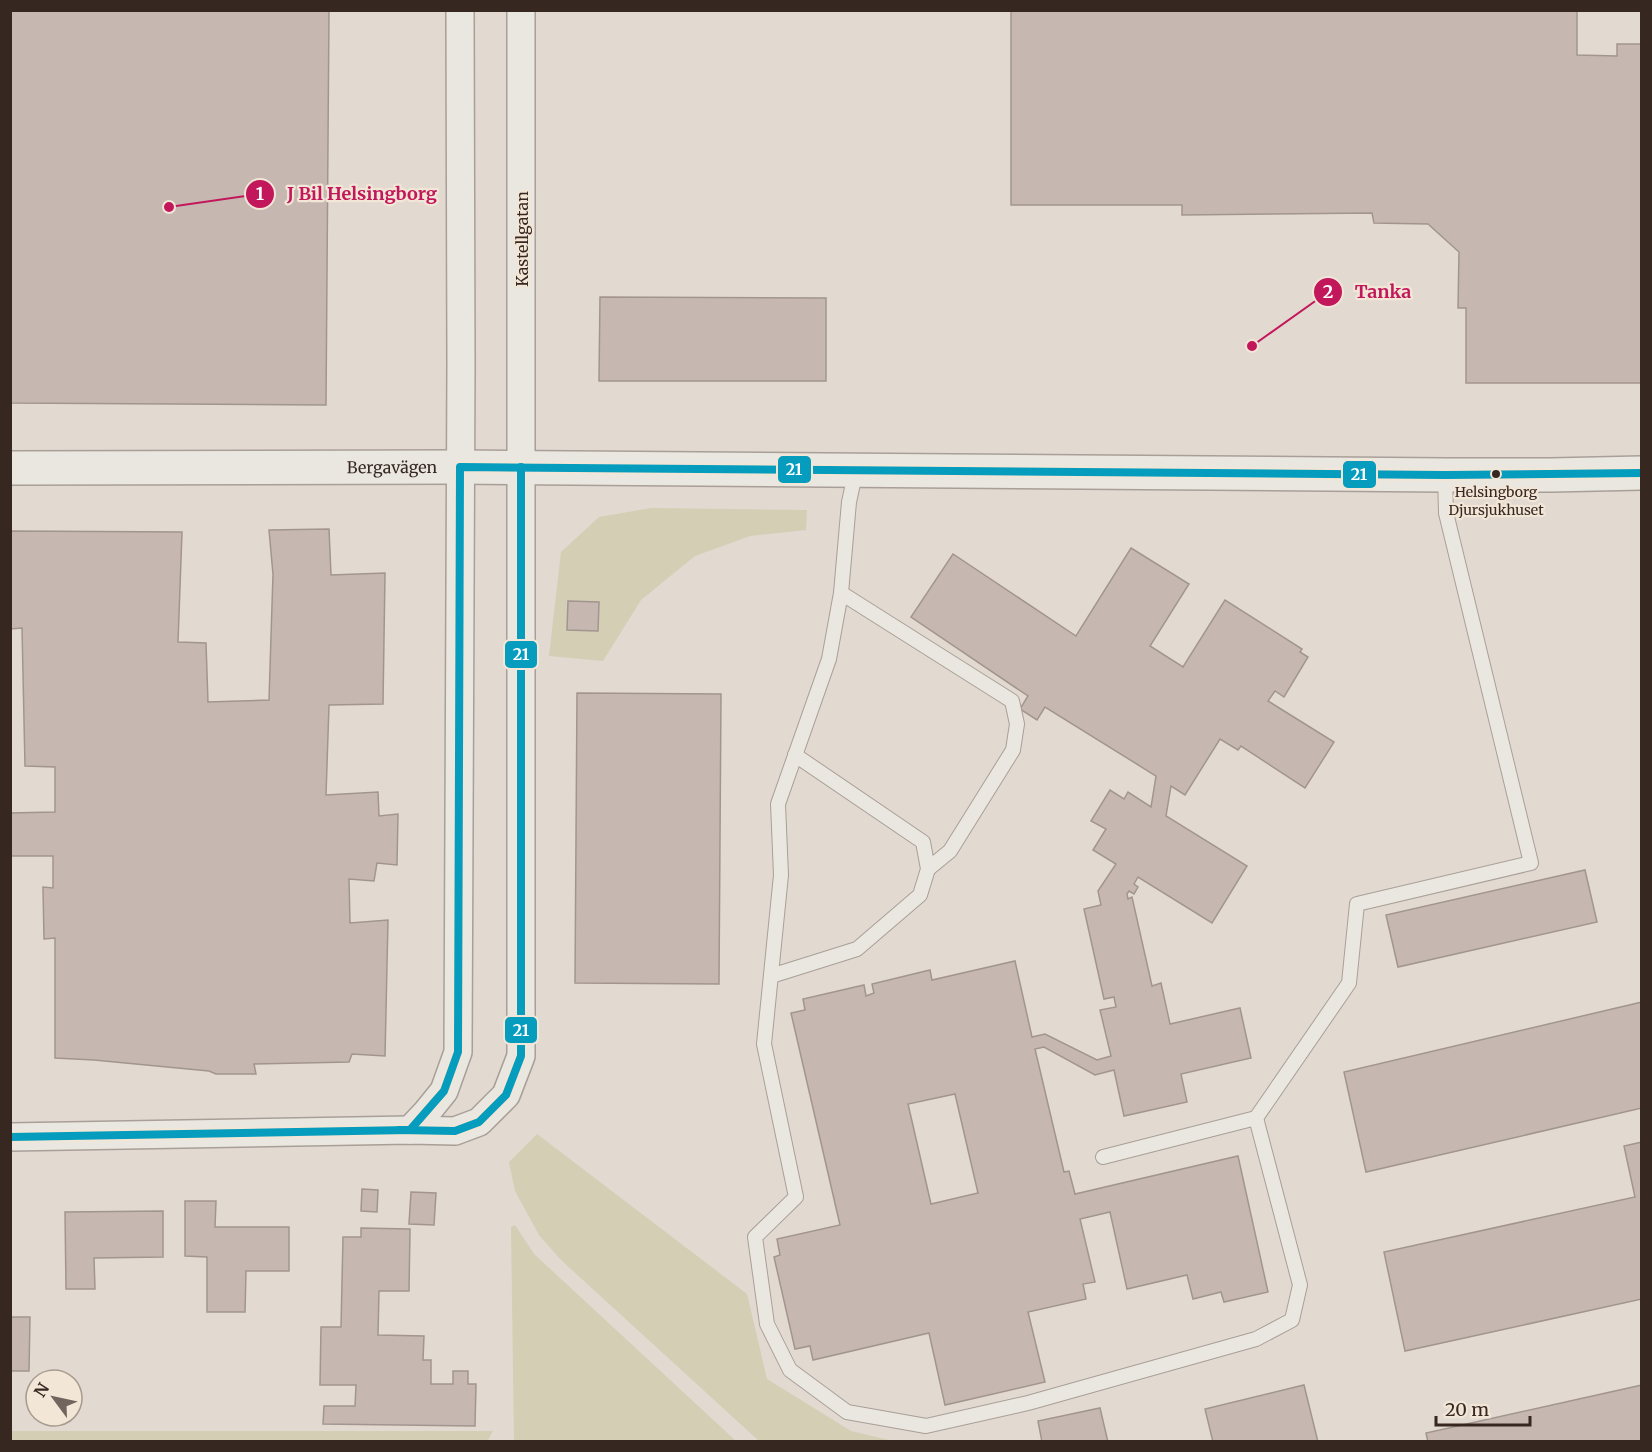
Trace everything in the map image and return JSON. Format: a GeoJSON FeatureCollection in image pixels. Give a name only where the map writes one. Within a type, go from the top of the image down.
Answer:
{"type":"FeatureCollection","features":[{"type":"Feature","properties":{"kind":"street"},"geometry":{"type":"LineString","coordinates":[[410,1130],[444,1091],[458,1052],[460,10]]}},
{"type":"Feature","properties":{"kind":"street","name":"Kastellgatan"},"geometry":{"type":"LineString","coordinates":[[10,1137],[454,1131],[479,1122],[506,1095],[521,1056],[522,10]]}},
{"type":"Feature","properties":{"kind":"street","name":"Bergavägen"},"geometry":{"type":"LineString","coordinates":[[10,468],[521,467],[1445,475],[1641,473]]}},
{"type":"Feature","properties":{"kind":"lane"},"geometry":{"type":"LineString","coordinates":[[856,470],[849,502],[841,593],[829,659],[778,804],[781,875],[764,1044],[796,1197],[755,1237],[767,1324],[790,1370],[847,1412],[926,1426],[1028,1403],[1256,1339],[1292,1320],[1300,1285],[1257,1118]]}},
{"type":"Feature","properties":{"kind":"lane"},"geometry":{"type":"LineString","coordinates":[[1103,1157],[1257,1118],[1349,983],[1358,904],[1531,862],[1446,513],[1445,475]]}},
{"type":"Feature","properties":{"kind":"lane"},"geometry":{"type":"LineString","coordinates":[[841,593],[1012,701],[1017,724],[1013,750],[950,851],[928,869]]}},
{"type":"Feature","properties":{"kind":"lane"},"geometry":{"type":"LineString","coordinates":[[771,976],[857,949],[920,895],[928,869],[923,842],[795,755]]}},
{"type":"Feature","properties":{"kind":"shaded area"},"geometry":{"type":"Polygon","coordinates":[[[651,508],[807,510],[806,530],[750,536],[695,556],[641,600],[603,661],[549,656],[561,552],[599,517],[651,508]]]}},
{"type":"Feature","properties":{"kind":"shaded area"},"geometry":{"type":"Polygon","coordinates":[[[537,1134],[747,1294],[767,1379],[851,1431],[893,1441],[759,1441],[561,1260],[539,1235],[515,1191],[509,1162],[537,1134]]]}},
{"type":"Feature","properties":{"kind":"shaded area"},"geometry":{"type":"Polygon","coordinates":[[[515,1225],[534,1254],[736,1441],[514,1441],[511,1227],[515,1225]]]}},
{"type":"Feature","properties":{"kind":"shaded area"},"geometry":{"type":"Polygon","coordinates":[[[11,1431],[493,1431],[487,1442],[11,1442],[11,1431]]]}},
{"type":"Feature","properties":{"kind":"building"},"geometry":{"type":"Polygon","coordinates":[[[10,10],[329,10],[326,405],[10,403],[10,10]]]}},
{"type":"Feature","properties":{"kind":"building"},"geometry":{"type":"Polygon","coordinates":[[[1011,10],[1577,10],[1577,55],[1617,56],[1617,44],[1642,44],[1642,383],[1466,383],[1466,308],[1458,308],[1459,252],[1428,224],[1374,223],[1372,213],[1182,215],[1182,205],[1011,205],[1011,10]]]}},
{"type":"Feature","properties":{"kind":"building"},"geometry":{"type":"Polygon","coordinates":[[[600,297],[826,298],[826,381],[599,381],[600,297]]]}},
{"type":"Feature","properties":{"kind":"building"},"geometry":{"type":"Polygon","coordinates":[[[329,529],[331,575],[385,573],[383,704],[329,705],[326,795],[378,792],[379,816],[398,814],[397,865],[377,863],[374,881],[349,879],[350,923],[388,920],[385,1056],[352,1054],[349,1062],[254,1064],[256,1074],[216,1074],[209,1071],[55,1058],[55,938],[44,939],[43,887],[53,888],[53,856],[10,856],[10,813],[55,812],[55,767],[25,766],[22,628],[10,629],[10,531],[182,532],[178,642],[206,643],[208,702],[269,700],[273,574],[269,530],[329,529]]]}},
{"type":"Feature","properties":{"kind":"building"},"geometry":{"type":"Polygon","coordinates":[[[1131,548],[1189,584],[1150,646],[1183,667],[1225,600],[1302,649],[1300,652],[1308,657],[1284,697],[1275,691],[1268,701],[1334,742],[1305,788],[1241,746],[1238,750],[1220,739],[1185,795],[1171,786],[1166,816],[1247,866],[1212,923],[1138,877],[1134,884],[1138,887],[1134,894],[1129,891],[1127,894],[1128,899],[1132,897],[1152,986],[1161,983],[1170,1024],[1240,1008],[1251,1058],[1181,1074],[1187,1102],[1124,1116],[1114,1070],[1095,1075],[1044,1047],[1035,1049],[1064,1172],[1069,1171],[1075,1194],[1238,1156],[1268,1292],[1224,1302],[1221,1292],[1193,1299],[1187,1275],[1127,1289],[1110,1212],[1080,1219],[1095,1282],[1083,1284],[1086,1299],[1028,1312],[1045,1382],[945,1405],[929,1333],[813,1360],[810,1346],[795,1349],[774,1257],[780,1255],[777,1239],[840,1225],[791,1013],[805,1010],[803,999],[864,985],[866,996],[874,993],[872,984],[930,970],[932,980],[1015,961],[1032,1037],[1045,1034],[1097,1060],[1111,1056],[1100,1010],[1116,1007],[1114,997],[1104,999],[1084,909],[1101,905],[1098,891],[1116,864],[1093,850],[1106,829],[1091,821],[1110,790],[1124,799],[1128,792],[1151,807],[1156,776],[1045,707],[1037,720],[1020,709],[1028,696],[911,617],[953,554],[1076,636],[1131,548]],[[955,1094],[908,1104],[931,1204],[978,1193],[955,1094]]]}},
{"type":"Feature","properties":{"kind":"building"},"geometry":{"type":"Polygon","coordinates":[[[568,601],[599,602],[598,631],[567,630],[568,601]]]}},
{"type":"Feature","properties":{"kind":"building"},"geometry":{"type":"Polygon","coordinates":[[[577,693],[721,694],[719,984],[575,983],[577,693]]]}},
{"type":"Feature","properties":{"kind":"building"},"geometry":{"type":"Polygon","coordinates":[[[1585,870],[1597,922],[1398,967],[1386,915],[1585,870]]]}},
{"type":"Feature","properties":{"kind":"building"},"geometry":{"type":"Polygon","coordinates":[[[1642,1002],[1642,1108],[1366,1172],[1344,1072],[1642,1002]]]}},
{"type":"Feature","properties":{"kind":"building"},"geometry":{"type":"Polygon","coordinates":[[[1642,1142],[1642,1299],[1405,1351],[1384,1252],[1635,1197],[1624,1146],[1642,1142]]]}},
{"type":"Feature","properties":{"kind":"building"},"geometry":{"type":"Polygon","coordinates":[[[362,1189],[378,1190],[377,1212],[361,1211],[362,1189]]]}},
{"type":"Feature","properties":{"kind":"building"},"geometry":{"type":"Polygon","coordinates":[[[411,1192],[436,1193],[434,1225],[409,1224],[411,1192]]]}},
{"type":"Feature","properties":{"kind":"building"},"geometry":{"type":"Polygon","coordinates":[[[185,1201],[216,1201],[215,1227],[289,1227],[289,1271],[246,1271],[245,1312],[207,1312],[207,1257],[185,1256],[185,1201]]]}},
{"type":"Feature","properties":{"kind":"building"},"geometry":{"type":"Polygon","coordinates":[[[163,1211],[163,1257],[94,1258],[95,1289],[66,1289],[65,1212],[163,1211]]]}},
{"type":"Feature","properties":{"kind":"building"},"geometry":{"type":"Polygon","coordinates":[[[361,1228],[410,1229],[409,1291],[379,1291],[378,1335],[424,1336],[423,1360],[431,1360],[431,1384],[453,1384],[453,1371],[468,1371],[468,1384],[476,1384],[475,1426],[323,1424],[324,1406],[355,1406],[356,1385],[320,1385],[321,1327],[341,1327],[343,1237],[361,1237],[361,1228]]]}},
{"type":"Feature","properties":{"kind":"building"},"geometry":{"type":"Polygon","coordinates":[[[10,1317],[30,1317],[29,1368],[24,1368],[24,1371],[10,1371],[10,1317]]]}},
{"type":"Feature","properties":{"kind":"building"},"geometry":{"type":"Polygon","coordinates":[[[1304,1385],[1318,1442],[1213,1442],[1205,1409],[1304,1385]]]}},
{"type":"Feature","properties":{"kind":"building"},"geometry":{"type":"Polygon","coordinates":[[[1642,1385],[1642,1442],[1428,1442],[1426,1433],[1642,1385]]]}},
{"type":"Feature","properties":{"kind":"building"},"geometry":{"type":"Polygon","coordinates":[[[1100,1408],[1108,1442],[1042,1442],[1038,1421],[1100,1408]]]}},
{"type":"Feature","properties":{"kind":"transit line","name":"21"},"geometry":{"type":"LineString","coordinates":[[10,1137],[410,1130],[444,1091],[458,1052],[460,467],[1445,475],[1642,473]]}},
{"type":"Feature","properties":{"kind":"transit line","name":"21"},"geometry":{"type":"LineString","coordinates":[[399,1130],[455,1131],[479,1122],[506,1095],[521,1056],[521,467]]}},
{"type":"Feature","properties":{"kind":"place","name":"J Bil Helsingborg"},"geometry":{"type":"Point","coordinates":[169,207]}},
{"type":"Feature","properties":{"kind":"place","name":"Tanka"},"geometry":{"type":"Point","coordinates":[1252,346]}},
{"type":"Feature","properties":{"kind":"place","name":"Helsingborg Djursjukhuset"},"geometry":{"type":"Point","coordinates":[1496,474]}}]}
